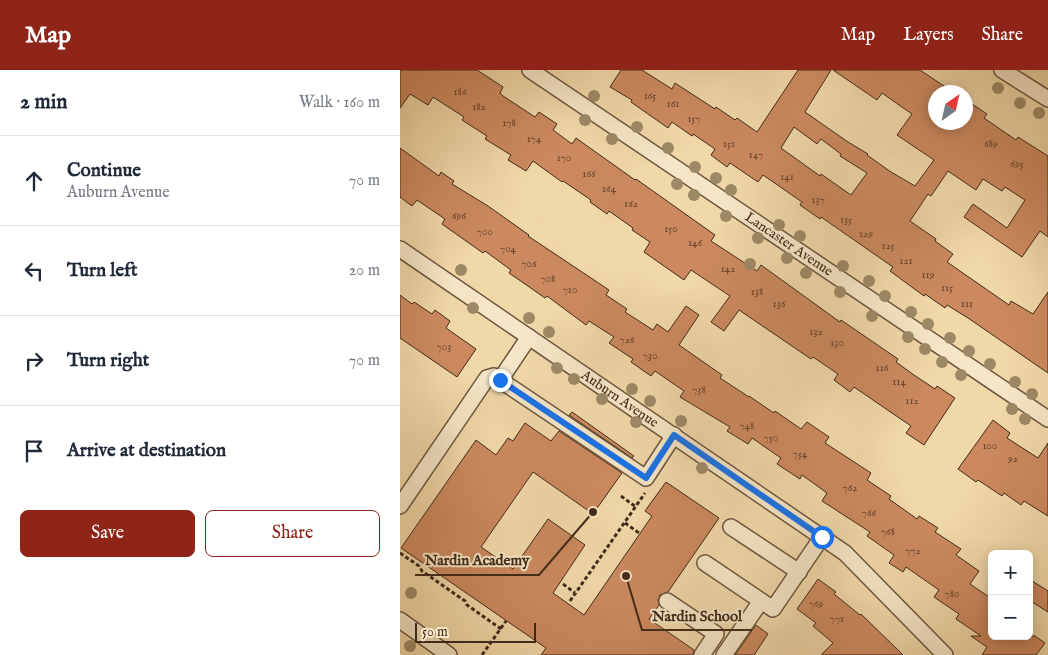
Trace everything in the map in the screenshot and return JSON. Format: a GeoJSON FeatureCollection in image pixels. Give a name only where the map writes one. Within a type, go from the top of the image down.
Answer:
{"type":"FeatureCollection","features":[{"type":"Feature","properties":{"kind":"street","name":"Lancaster Avenue"},"geometry":{"type":"LineString","coordinates":[[530,70],[1048,419]]}},
{"type":"Feature","properties":{"kind":"street"},"geometry":{"type":"LineString","coordinates":[[1002,70],[1048,99]]}},
{"type":"Feature","properties":{"kind":"street","name":"Auburn Avenue"},"geometry":{"type":"LineString","coordinates":[[400,249],[845,553],[945,655]]}},
{"type":"Feature","properties":{"kind":"street"},"geometry":{"type":"LineString","coordinates":[[500,380],[529,337]]}},
{"type":"Feature","properties":{"kind":"street"},"geometry":{"type":"LineString","coordinates":[[400,506],[487,378],[494,376],[646,478],[674,435]]}},
{"type":"Feature","properties":{"kind":"street"},"geometry":{"type":"LineString","coordinates":[[731,527],[799,572]]}},
{"type":"Feature","properties":{"kind":"street"},"geometry":{"type":"LineString","coordinates":[[705,564],[773,609],[822,537]]}},
{"type":"Feature","properties":{"kind":"street"},"geometry":{"type":"LineString","coordinates":[[667,601],[716,634],[702,655]]}},
{"type":"Feature","properties":{"kind":"street"},"geometry":{"type":"LineString","coordinates":[[724,655],[761,601]]}},
{"type":"Feature","properties":{"kind":"street"},"geometry":{"type":"LineString","coordinates":[[400,620],[449,655]]}},
{"type":"Feature","properties":{"kind":"path"},"geometry":{"type":"LineString","coordinates":[[570,601],[646,492]]}},
{"type":"Feature","properties":{"kind":"path"},"geometry":{"type":"LineString","coordinates":[[621,496],[636,507]]}},
{"type":"Feature","properties":{"kind":"path"},"geometry":{"type":"LineString","coordinates":[[624,523],[639,533]]}},
{"type":"Feature","properties":{"kind":"path"},"geometry":{"type":"LineString","coordinates":[[400,553],[419,566],[422,571],[462,596],[467,605],[501,628]]}},
{"type":"Feature","properties":{"kind":"path"},"geometry":{"type":"LineString","coordinates":[[563,584],[575,593]]}},
{"type":"Feature","properties":{"kind":"path"},"geometry":{"type":"LineString","coordinates":[[482,655],[506,621]]}},
{"type":"Feature","properties":{"kind":"building"},"geometry":{"type":"Polygon","coordinates":[[[400,70],[477,70],[503,87],[500,93],[503,96],[535,117],[539,112],[557,124],[553,130],[572,144],[576,138],[715,235],[711,241],[757,271],[761,265],[840,322],[841,320],[898,359],[896,362],[914,375],[935,389],[937,386],[955,398],[924,445],[906,433],[911,426],[854,387],[850,392],[834,380],[838,374],[813,357],[811,359],[739,310],[724,331],[711,322],[730,296],[691,270],[684,280],[644,252],[650,242],[632,230],[633,228],[609,211],[607,214],[590,202],[591,200],[533,161],[526,171],[508,160],[511,155],[485,139],[487,136],[462,120],[464,117],[433,97],[428,105],[410,94],[400,108],[400,70]]]}},
{"type":"Feature","properties":{"kind":"building"},"geometry":{"type":"Polygon","coordinates":[[[621,70],[642,70],[672,89],[675,83],[715,109],[716,107],[735,120],[737,118],[757,132],[798,70],[831,70],[805,112],[868,154],[891,172],[915,186],[934,160],[897,135],[912,114],[882,93],[877,100],[833,70],[920,70],[942,85],[928,85],[928,130],[973,130],[973,105],[987,114],[984,118],[1016,140],[1018,137],[1048,156],[1048,237],[1040,231],[1022,257],[964,217],[973,204],[1007,228],[1025,200],[1005,187],[1002,191],[983,179],[976,190],[948,171],[931,196],[928,194],[910,221],[936,239],[935,241],[953,254],[947,262],[1009,305],[1011,301],[1033,314],[1048,292],[1048,373],[968,318],[947,305],[945,308],[925,294],[924,296],[890,271],[893,267],[821,217],[820,219],[800,205],[802,202],[763,175],[758,182],[730,163],[727,167],[711,155],[715,149],[672,122],[668,128],[631,102],[632,100],[610,87],[621,70]],[[794,127],[781,148],[820,176],[821,174],[851,195],[867,173],[840,156],[841,154],[821,139],[817,144],[794,127]]]}},
{"type":"Feature","properties":{"kind":"building"},"geometry":{"type":"Polygon","coordinates":[[[400,148],[439,176],[441,172],[454,181],[452,184],[488,206],[528,236],[609,290],[606,295],[627,309],[625,312],[653,330],[657,324],[668,332],[686,306],[699,315],[679,345],[722,375],[720,378],[774,413],[775,411],[801,429],[807,422],[829,437],[825,443],[871,473],[867,480],[891,496],[889,499],[917,519],[919,516],[938,528],[935,532],[961,549],[956,555],[979,571],[970,584],[988,596],[988,640],[1033,640],[1033,636],[1035,636],[1045,643],[1036,655],[982,655],[987,647],[971,636],[981,636],[956,619],[959,614],[934,597],[939,590],[906,567],[903,572],[889,563],[894,555],[867,536],[870,532],[822,501],[827,493],[802,475],[800,479],[777,464],[781,458],[752,438],[748,444],[727,431],[730,427],[680,397],[684,391],[655,371],[651,376],[631,362],[633,359],[609,343],[614,337],[589,321],[586,325],[547,296],[545,298],[509,273],[511,270],[442,224],[445,219],[417,200],[412,206],[400,197],[400,148]]]}},
{"type":"Feature","properties":{"kind":"building"},"geometry":{"type":"Polygon","coordinates":[[[400,295],[412,304],[414,302],[432,314],[435,310],[450,321],[446,328],[476,349],[457,377],[400,338],[400,295]]]}},
{"type":"Feature","properties":{"kind":"building"},"geometry":{"type":"Polygon","coordinates":[[[572,412],[634,456],[632,458],[569,415],[572,412]]]}},
{"type":"Feature","properties":{"kind":"building"},"geometry":{"type":"Polygon","coordinates":[[[993,420],[1010,433],[1007,438],[1038,458],[1048,443],[1048,516],[1024,501],[1021,505],[1004,493],[1002,496],[978,480],[976,482],[958,469],[993,420]]]}},
{"type":"Feature","properties":{"kind":"building"},"geometry":{"type":"Polygon","coordinates":[[[525,423],[551,441],[559,431],[622,473],[593,514],[533,472],[481,547],[513,569],[548,519],[585,545],[553,593],[584,615],[652,516],[645,511],[666,482],[719,518],[668,592],[660,595],[659,605],[649,619],[694,650],[693,655],[541,655],[546,648],[401,548],[476,440],[496,455],[508,438],[513,441],[525,423]]]}},
{"type":"Feature","properties":{"kind":"building"},"geometry":{"type":"Polygon","coordinates":[[[818,579],[836,592],[834,594],[861,614],[903,655],[821,655],[833,643],[813,626],[816,623],[797,609],[818,579]]]}},
{"type":"Feature","properties":{"kind":"building"},"geometry":{"type":"Polygon","coordinates":[[[1033,582],[1048,591],[1048,612],[1033,603],[1033,582]]]}},
{"type":"Feature","properties":{"kind":"building"},"geometry":{"type":"Polygon","coordinates":[[[756,625],[768,634],[754,655],[735,655],[756,625]]]}},
{"type":"Feature","properties":{"kind":"place","name":"Nardin Academy"},"geometry":{"type":"Point","coordinates":[593,512]}},
{"type":"Feature","properties":{"kind":"place","name":"Nardin School"},"geometry":{"type":"Point","coordinates":[626,576]}},
{"type":"Feature","properties":{"kind":"route"},"geometry":{"type":"LineString","coordinates":[[500,380],[646,478],[674,435],[822,537]]}}]}
